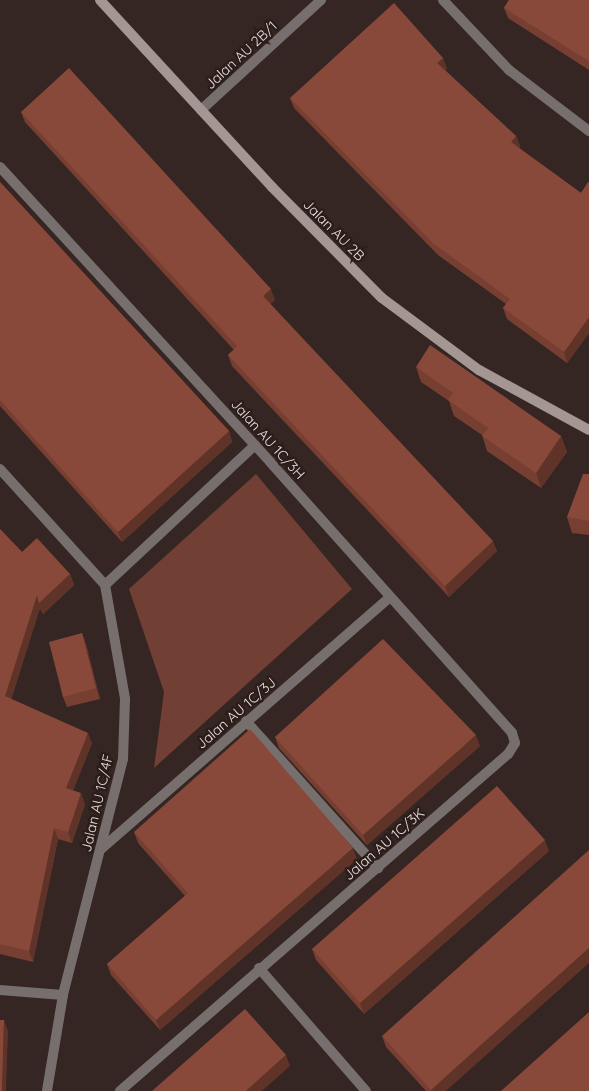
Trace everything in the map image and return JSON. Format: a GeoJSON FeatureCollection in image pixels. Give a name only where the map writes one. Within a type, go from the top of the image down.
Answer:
{"type":"FeatureCollection","features":[{"type":"Feature","properties":{"kind":"street","name":"Jalan AU 2B"},"geometry":{"type":"LineString","coordinates":[[100,0],[201,110],[382,298],[479,370],[589,430]]}},
{"type":"Feature","properties":{"kind":"street","name":"Jalan AU 2B/1"},"geometry":{"type":"LineString","coordinates":[[201,110],[321,0]]}},
{"type":"Feature","properties":{"kind":"street"},"geometry":{"type":"LineString","coordinates":[[443,0],[510,70],[589,130]]}},
{"type":"Feature","properties":{"kind":"street","name":"Jalan AU 1C/3H"},"geometry":{"type":"LineString","coordinates":[[0,167],[255,445],[512,733]]}},
{"type":"Feature","properties":{"kind":"street"},"geometry":{"type":"LineString","coordinates":[[0,469],[105,585],[255,445]]}},
{"type":"Feature","properties":{"kind":"street","name":"Jalan AU 1C/4F"},"geometry":{"type":"LineString","coordinates":[[47,1091],[63,995],[123,759],[125,699],[105,585]]}},
{"type":"Feature","properties":{"kind":"street","name":"Jalan AU 1C/3J"},"geometry":{"type":"LineString","coordinates":[[100,850],[390,597]]}},
{"type":"Feature","properties":{"kind":"street"},"geometry":{"type":"LineString","coordinates":[[246,721],[378,868]]}},
{"type":"Feature","properties":{"kind":"street","name":"Jalan AU 1C/3K"},"geometry":{"type":"LineString","coordinates":[[120,1091],[259,968],[378,868],[508,754],[515,743],[512,733]]}},
{"type":"Feature","properties":{"kind":"street"},"geometry":{"type":"LineString","coordinates":[[259,968],[366,1091]]}},
{"type":"Feature","properties":{"kind":"street"},"geometry":{"type":"LineString","coordinates":[[0,990],[63,995]]}},
{"type":"Feature","properties":{"kind":"shaded area"},"geometry":{"type":"Polygon","coordinates":[[[256,474],[352,589],[154,768],[164,692],[129,589],[256,474]]]}},
{"type":"Feature","properties":{"kind":"building"},"geometry":{"type":"Polygon","coordinates":[[[509,0],[589,0],[589,61],[504,8],[509,0]]]}},
{"type":"Feature","properties":{"kind":"building"},"geometry":{"type":"Polygon","coordinates":[[[394,3],[443,58],[437,63],[516,136],[511,142],[581,193],[589,183],[589,317],[564,352],[503,308],[510,299],[434,244],[290,98],[394,3]]]}},
{"type":"Feature","properties":{"kind":"building"},"geometry":{"type":"Polygon","coordinates":[[[69,68],[271,289],[263,296],[493,541],[445,586],[228,355],[237,346],[21,112],[69,68]]]}},
{"type":"Feature","properties":{"kind":"building"},"geometry":{"type":"Polygon","coordinates":[[[0,182],[229,431],[118,532],[0,400],[0,182]]]}},
{"type":"Feature","properties":{"kind":"building"},"geometry":{"type":"Polygon","coordinates":[[[430,345],[561,436],[536,473],[482,436],[488,428],[448,400],[453,393],[416,367],[430,345]]]}},
{"type":"Feature","properties":{"kind":"building"},"geometry":{"type":"Polygon","coordinates":[[[583,474],[589,474],[589,521],[567,517],[583,474]]]}},
{"type":"Feature","properties":{"kind":"building"},"geometry":{"type":"Polygon","coordinates":[[[0,529],[22,552],[37,538],[70,574],[39,603],[37,595],[5,696],[88,733],[66,788],[81,793],[68,832],[54,828],[29,951],[0,944],[0,529]]]}},
{"type":"Feature","properties":{"kind":"building"},"geometry":{"type":"Polygon","coordinates":[[[82,633],[96,688],[63,697],[49,642],[82,633]]]}},
{"type":"Feature","properties":{"kind":"building"},"geometry":{"type":"Polygon","coordinates":[[[383,639],[476,735],[363,835],[275,737],[383,639]]]}},
{"type":"Feature","properties":{"kind":"building"},"geometry":{"type":"Polygon","coordinates":[[[250,729],[353,848],[156,1020],[107,964],[188,893],[134,832],[250,729]]]}},
{"type":"Feature","properties":{"kind":"building"},"geometry":{"type":"Polygon","coordinates":[[[497,786],[545,840],[360,1003],[312,949],[497,786]]]}},
{"type":"Feature","properties":{"kind":"building"},"geometry":{"type":"Polygon","coordinates":[[[589,850],[589,948],[431,1090],[382,1036],[589,850]]]}},
{"type":"Feature","properties":{"kind":"building"},"geometry":{"type":"Polygon","coordinates":[[[245,1009],[286,1055],[246,1091],[152,1091],[245,1009]]]}},
{"type":"Feature","properties":{"kind":"building"},"geometry":{"type":"Polygon","coordinates":[[[589,1012],[589,1091],[501,1091],[589,1012]]]}},
{"type":"Feature","properties":{"kind":"building"},"geometry":{"type":"Polygon","coordinates":[[[0,1020],[4,1020],[2,1091],[0,1091],[0,1020]]]}}]}
